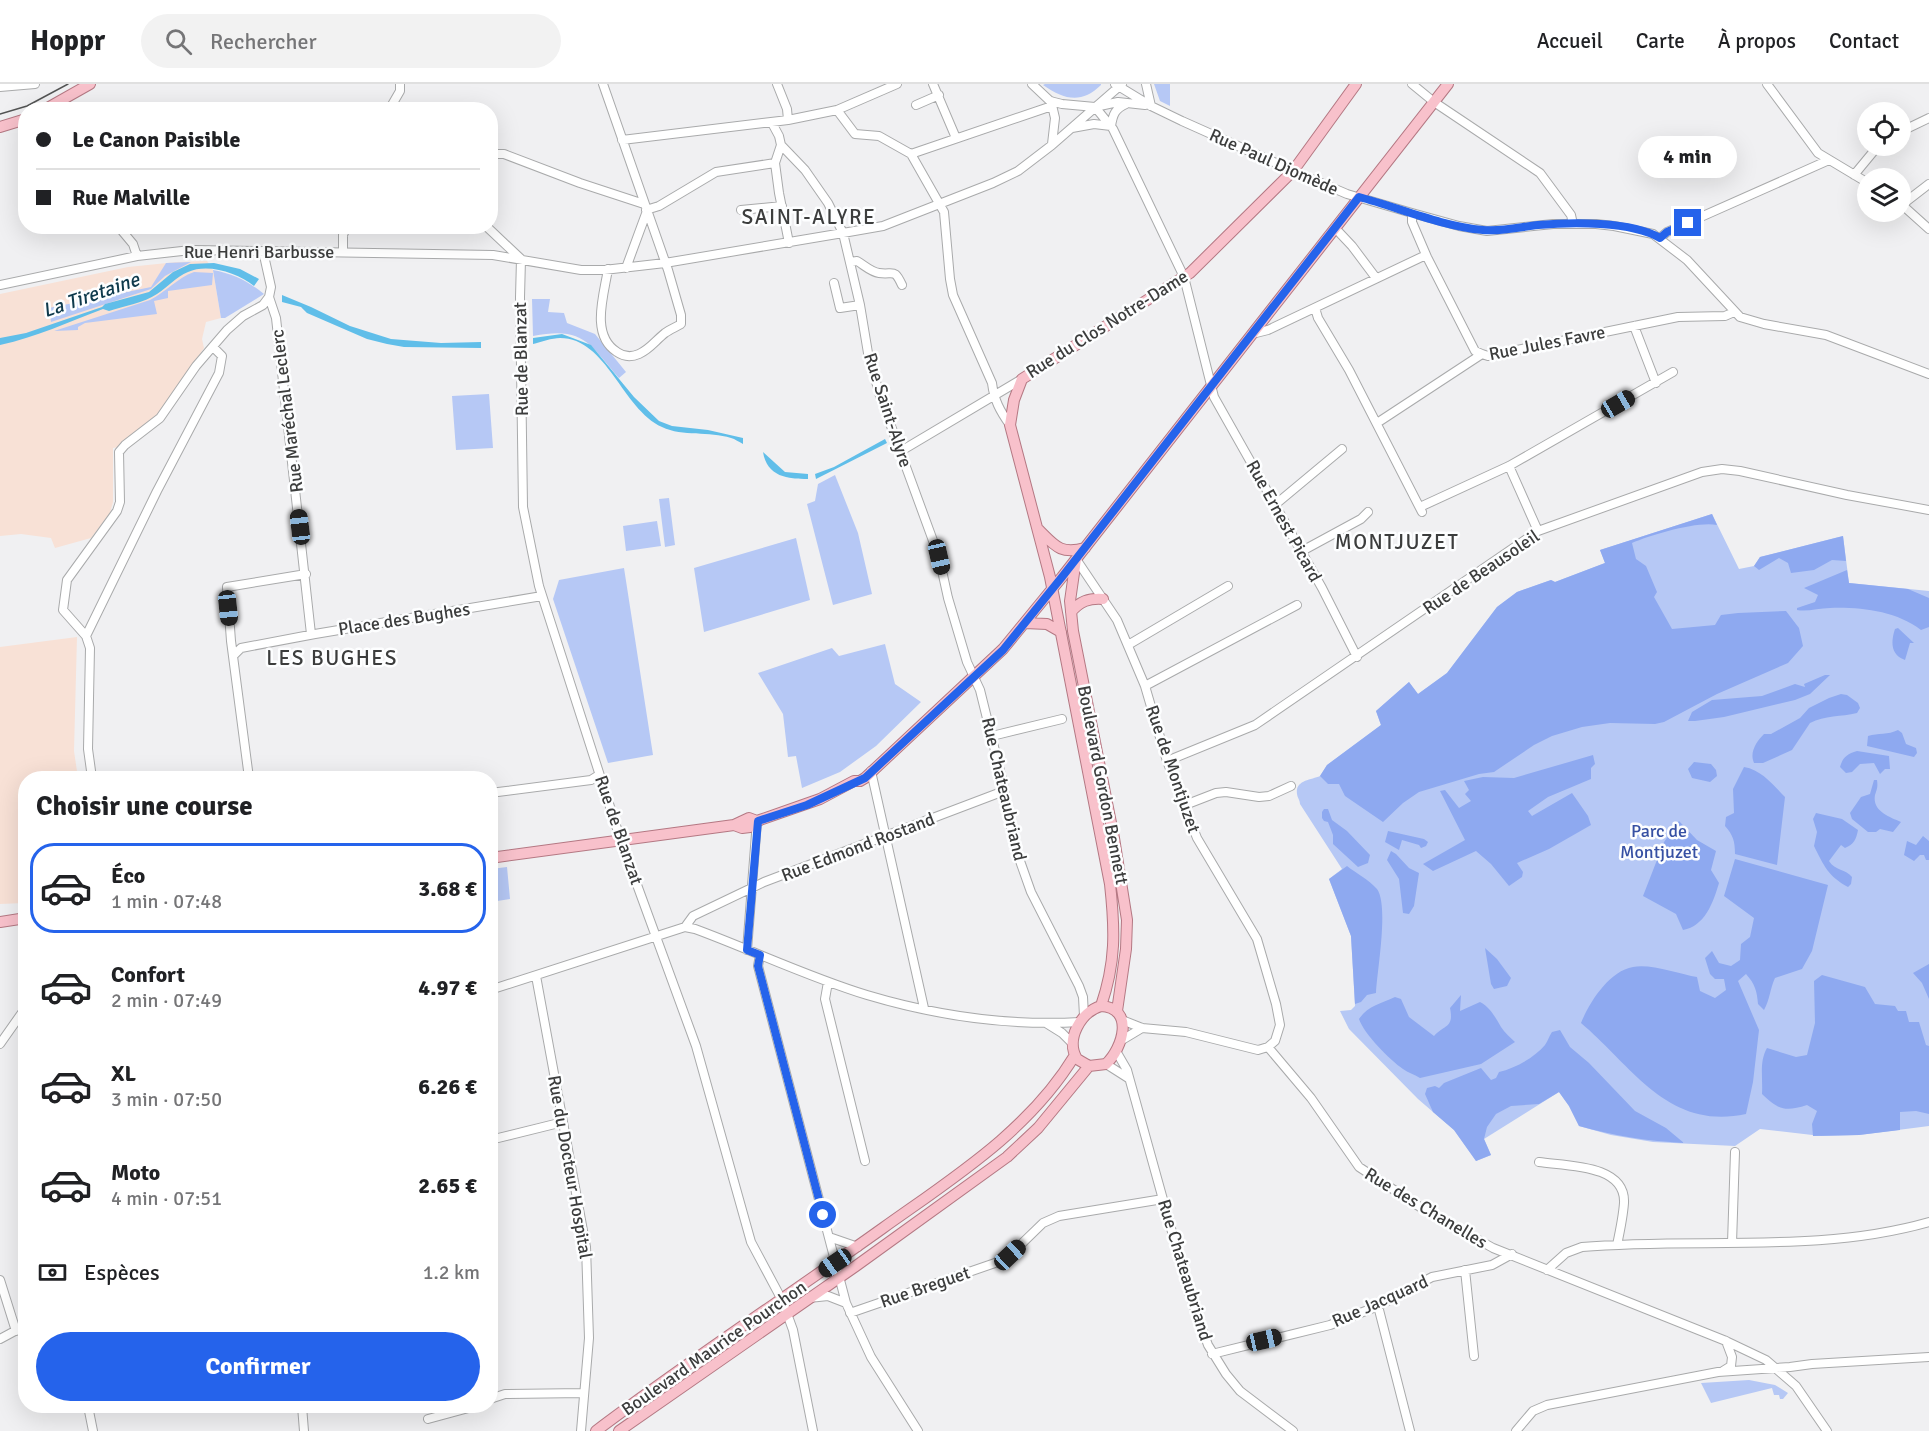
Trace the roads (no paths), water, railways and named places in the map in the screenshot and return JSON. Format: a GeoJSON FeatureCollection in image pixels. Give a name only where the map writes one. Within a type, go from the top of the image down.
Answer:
{"type":"FeatureCollection","features":[{"type":"Feature","properties":{"kind":"main road"},"geometry":{"type":"LineString","coordinates":[[58,102],[90,84]]}},
{"type":"Feature","properties":{"kind":"main road","name":"Rue du Clos Notre-Dame"},"geometry":{"type":"LineString","coordinates":[[1022,379],[1184,277],[1293,171],[1356,84]]}},
{"type":"Feature","properties":{"kind":"main road"},"geometry":{"type":"LineString","coordinates":[[498,857],[734,825],[749,818],[758,821],[807,805],[865,778],[1003,650],[1448,84]]}},
{"type":"Feature","properties":{"kind":"main road"},"geometry":{"type":"LineString","coordinates":[[0,128],[18,122]]}},
{"type":"Feature","properties":{"kind":"main road"},"geometry":{"type":"LineString","coordinates":[[1010,425],[1014,400],[1022,379]]}},
{"type":"Feature","properties":{"kind":"main road","name":"Boulevard Gordon Bennett"},"geometry":{"type":"LineString","coordinates":[[1010,425],[1053,588],[1110,884],[1114,918],[1111,975],[1098,1007]]}},
{"type":"Feature","properties":{"kind":"main road"},"geometry":{"type":"LineString","coordinates":[[1039,530],[1059,549],[1070,551],[1085,548]]}},
{"type":"Feature","properties":{"kind":"main road","name":"Boulevard Gordon Bennett"},"geometry":{"type":"LineString","coordinates":[[1076,559],[1071,612],[1116,849],[1127,920],[1119,1016]]}},
{"type":"Feature","properties":{"kind":"main road"},"geometry":{"type":"LineString","coordinates":[[1071,612],[1078,604],[1086,600],[1103,599]]}},
{"type":"Feature","properties":{"kind":"main road"},"geometry":{"type":"LineString","coordinates":[[1025,623],[1047,624],[1062,632]]}},
{"type":"Feature","properties":{"kind":"main road"},"geometry":{"type":"LineString","coordinates":[[0,916],[18,917]]}},
{"type":"Feature","properties":{"kind":"main road"},"geometry":{"type":"LineString","coordinates":[[0,922],[18,919]]}},
{"type":"Feature","properties":{"kind":"main road"},"geometry":{"type":"LineString","coordinates":[[1098,1007],[1119,1016],[1122,1040],[1106,1064],[1089,1066],[1080,1062],[1074,1050],[1082,1019],[1098,1007]]}},
{"type":"Feature","properties":{"kind":"main road","name":"Boulevard Maurice Pourchon"},"geometry":{"type":"LineString","coordinates":[[596,1431],[652,1389],[858,1247],[998,1144],[1027,1116],[1067,1068],[1074,1050]]}},
{"type":"Feature","properties":{"kind":"main road","name":"Boulevard Maurice Pourchon"},"geometry":{"type":"LineString","coordinates":[[619,1431],[839,1278],[1007,1157],[1038,1128],[1089,1066]]}},
{"type":"Feature","properties":{"kind":"street"},"geometry":{"type":"LineString","coordinates":[[0,87],[35,84]]}},
{"type":"Feature","properties":{"kind":"street"},"geometry":{"type":"LineString","coordinates":[[394,102],[400,84]]}},
{"type":"Feature","properties":{"kind":"street"},"geometry":{"type":"LineString","coordinates":[[603,84],[665,263],[681,315],[681,324],[664,334],[653,346],[634,356],[620,354],[609,345],[602,332],[600,319],[608,269],[626,268],[665,263],[697,258],[883,226],[1018,171],[1119,85]]}},
{"type":"Feature","properties":{"kind":"street"},"geometry":{"type":"LineString","coordinates":[[777,84],[787,109],[788,120]]}},
{"type":"Feature","properties":{"kind":"street"},"geometry":{"type":"LineString","coordinates":[[622,140],[788,120],[837,110],[897,84]]}},
{"type":"Feature","properties":{"kind":"street"},"geometry":{"type":"LineString","coordinates":[[933,84],[956,138]]}},
{"type":"Feature","properties":{"kind":"street"},"geometry":{"type":"LineString","coordinates":[[1032,84],[1051,103],[1055,118],[1052,144]]}},
{"type":"Feature","properties":{"kind":"street"},"geometry":{"type":"LineString","coordinates":[[1146,84],[1151,106]]}},
{"type":"Feature","properties":{"kind":"street"},"geometry":{"type":"LineString","coordinates":[[1412,84],[1434,102],[1540,173],[1571,215],[1573,224]]}},
{"type":"Feature","properties":{"kind":"street"},"geometry":{"type":"LineString","coordinates":[[1767,84],[1818,153],[1857,177]]}},
{"type":"Feature","properties":{"kind":"street","name":"Rue Paul Diomède"},"geometry":{"type":"LineString","coordinates":[[1119,85],[1151,106],[1293,171],[1347,194],[1412,213],[1487,231],[1573,224],[1614,226],[1653,234],[1688,260],[1734,312],[1749,321],[1826,336],[1929,374]]}},
{"type":"Feature","properties":{"kind":"street"},"geometry":{"type":"LineString","coordinates":[[916,105],[939,95]]}},
{"type":"Feature","properties":{"kind":"street"},"geometry":{"type":"LineString","coordinates":[[1071,128],[1095,124],[1111,126],[1117,108],[1130,102]]}},
{"type":"Feature","properties":{"kind":"street","name":"Rue Paul Diomède"},"geometry":{"type":"LineString","coordinates":[[1051,103],[1095,107],[1130,102],[1151,106]]}},
{"type":"Feature","properties":{"kind":"street"},"geometry":{"type":"LineString","coordinates":[[910,154],[1051,103]]}},
{"type":"Feature","properties":{"kind":"street","name":"Rue Ernest Picard"},"geometry":{"type":"LineString","coordinates":[[1095,107],[1111,126],[1184,277],[1214,397],[1302,551],[1356,657]]}},
{"type":"Feature","properties":{"kind":"street"},"geometry":{"type":"LineString","coordinates":[[837,110],[855,134],[879,136],[910,154],[939,203],[946,218],[953,295],[992,383],[993,396],[1010,425]]}},
{"type":"Feature","properties":{"kind":"street"},"geometry":{"type":"LineString","coordinates":[[1911,127],[1929,118]]}},
{"type":"Feature","properties":{"kind":"street","name":"Rue Saint-Alyre"},"geometry":{"type":"LineString","coordinates":[[772,123],[781,145],[805,170],[843,233],[860,305],[868,353],[880,396],[939,557],[953,617],[967,662],[974,676]]}},
{"type":"Feature","properties":{"kind":"street"},"geometry":{"type":"LineString","coordinates":[[781,145],[775,163],[789,243]]}},
{"type":"Feature","properties":{"kind":"street"},"geometry":{"type":"LineString","coordinates":[[498,154],[504,154],[646,208],[658,206],[716,172],[775,163]]}},
{"type":"Feature","properties":{"kind":"street"},"geometry":{"type":"LineString","coordinates":[[1854,175],[1870,156]]}},
{"type":"Feature","properties":{"kind":"street"},"geometry":{"type":"LineString","coordinates":[[1660,238],[1667,232],[1829,160]]}},
{"type":"Feature","properties":{"kind":"street"},"geometry":{"type":"LineString","coordinates":[[1911,197],[1929,184]]}},
{"type":"Feature","properties":{"kind":"street"},"geometry":{"type":"LineString","coordinates":[[741,210],[782,206]]}},
{"type":"Feature","properties":{"kind":"street"},"geometry":{"type":"LineString","coordinates":[[626,268],[646,208]]}},
{"type":"Feature","properties":{"kind":"street"},"geometry":{"type":"LineString","coordinates":[[1911,212],[1929,229]]}},
{"type":"Feature","properties":{"kind":"street"},"geometry":{"type":"LineString","coordinates":[[1412,213],[1412,222],[1426,255],[1475,351],[1482,354]]}},
{"type":"Feature","properties":{"kind":"street"},"geometry":{"type":"LineString","coordinates":[[1335,228],[1376,278]]}},
{"type":"Feature","properties":{"kind":"street"},"geometry":{"type":"LineString","coordinates":[[125,234],[133,244],[137,256]]}},
{"type":"Feature","properties":{"kind":"street"},"geometry":{"type":"LineString","coordinates":[[343,234],[343,252]]}},
{"type":"Feature","properties":{"kind":"street"},"geometry":{"type":"LineString","coordinates":[[494,234],[521,259]]}},
{"type":"Feature","properties":{"kind":"street","name":"Rue Henri Barbusse"},"geometry":{"type":"LineString","coordinates":[[0,285],[137,256],[190,250],[493,255],[581,270],[608,269]]}},
{"type":"Feature","properties":{"kind":"street","name":"Rue Maréchal Leclerc"},"geometry":{"type":"LineString","coordinates":[[263,251],[271,287],[269,297],[276,318],[311,634]]}},
{"type":"Feature","properties":{"kind":"street"},"geometry":{"type":"LineString","coordinates":[[1252,334],[1268,330],[1426,255]]}},
{"type":"Feature","properties":{"kind":"street","name":"Rue de Blanzat"},"geometry":{"type":"LineString","coordinates":[[521,259],[523,507],[542,596],[621,841],[701,1062],[751,1242],[782,1300],[793,1330],[813,1431]]}},
{"type":"Feature","properties":{"kind":"street"},"geometry":{"type":"LineString","coordinates":[[850,262],[857,261],[878,273],[894,273],[902,285]]}},
{"type":"Feature","properties":{"kind":"street"},"geometry":{"type":"LineString","coordinates":[[834,283],[840,308],[860,305]]}},
{"type":"Feature","properties":{"kind":"street"},"geometry":{"type":"LineString","coordinates":[[91,771],[88,749],[90,648],[86,636],[63,610],[67,580],[117,511],[120,502],[119,452],[160,418],[212,347],[243,316],[262,305],[269,297]]}},
{"type":"Feature","properties":{"kind":"street"},"geometry":{"type":"LineString","coordinates":[[1315,308],[1421,510],[1509,466],[1673,372]]}},
{"type":"Feature","properties":{"kind":"street","name":"Rue Jules Favre"},"geometry":{"type":"LineString","coordinates":[[1377,423],[1482,354],[1488,357],[1678,317],[1725,316],[1734,312]]}},
{"type":"Feature","properties":{"kind":"street"},"geometry":{"type":"LineString","coordinates":[[1634,326],[1656,382]]}},
{"type":"Feature","properties":{"kind":"street"},"geometry":{"type":"LineString","coordinates":[[86,636],[157,491],[219,373],[222,356],[212,347]]}},
{"type":"Feature","properties":{"kind":"street","name":"Rue du Clos Notre-Dame"},"geometry":{"type":"LineString","coordinates":[[901,451],[1022,379]]}},
{"type":"Feature","properties":{"kind":"street"},"geometry":{"type":"LineString","coordinates":[[1275,504],[1342,449]]}},
{"type":"Feature","properties":{"kind":"street"},"geometry":{"type":"LineString","coordinates":[[1509,466],[1539,531]]}},
{"type":"Feature","properties":{"kind":"street","name":"Rue de Beausoleil"},"geometry":{"type":"LineString","coordinates":[[1167,761],[1255,725],[1539,531],[1702,472],[1740,471],[1847,495],[1929,510]]}},
{"type":"Feature","properties":{"kind":"street"},"geometry":{"type":"LineString","coordinates":[[1302,551],[1361,519],[1368,512]]}},
{"type":"Feature","properties":{"kind":"street","name":"Rue de Montjuzet"},"geometry":{"type":"LineString","coordinates":[[1076,559],[1117,620],[1145,686],[1167,761],[1197,838],[1251,928],[1260,949],[1280,1019],[1278,1035],[1268,1047]]}},
{"type":"Feature","properties":{"kind":"street"},"geometry":{"type":"LineString","coordinates":[[248,771],[227,587],[306,574]]}},
{"type":"Feature","properties":{"kind":"street"},"geometry":{"type":"LineString","coordinates":[[1128,645],[1228,586]]}},
{"type":"Feature","properties":{"kind":"street","name":"Place des Bughes"},"geometry":{"type":"LineString","coordinates":[[234,655],[241,648],[311,634],[542,596]]}},
{"type":"Feature","properties":{"kind":"street"},"geometry":{"type":"LineString","coordinates":[[1145,686],[1297,606]]}},
{"type":"Feature","properties":{"kind":"street","name":"Rue Chateaubriand"},"geometry":{"type":"LineString","coordinates":[[974,676],[992,736],[1014,844],[1030,892],[1072,970],[1083,997],[1082,1019]]}},
{"type":"Feature","properties":{"kind":"street"},"geometry":{"type":"LineString","coordinates":[[992,736],[1062,719]]}},
{"type":"Feature","properties":{"kind":"street"},"geometry":{"type":"LineString","coordinates":[[871,771],[924,1008]]}},
{"type":"Feature","properties":{"kind":"street"},"geometry":{"type":"LineString","coordinates":[[498,792],[591,780],[599,775]]}},
{"type":"Feature","properties":{"kind":"street"},"geometry":{"type":"LineString","coordinates":[[1185,805],[1216,793],[1226,792],[1259,797],[1269,796],[1291,786]]}},
{"type":"Feature","properties":{"kind":"street","name":"Rue Edmond Rostand"},"geometry":{"type":"LineString","coordinates":[[685,927],[693,916],[752,887],[1004,791]]}},
{"type":"Feature","properties":{"kind":"street"},"geometry":{"type":"LineString","coordinates":[[747,950],[758,821]]}},
{"type":"Feature","properties":{"kind":"street"},"geometry":{"type":"LineString","coordinates":[[498,988],[685,927],[867,995],[924,1008],[988,1018],[1046,1023],[1082,1019]]}},
{"type":"Feature","properties":{"kind":"street"},"geometry":{"type":"LineString","coordinates":[[760,955],[758,966],[846,1303],[871,1357],[918,1431]]}},
{"type":"Feature","properties":{"kind":"street","name":"Rue du Docteur Hospital"},"geometry":{"type":"LineString","coordinates":[[536,976],[586,1246],[590,1338],[581,1431]]}},
{"type":"Feature","properties":{"kind":"street"},"geometry":{"type":"LineString","coordinates":[[828,981],[825,999],[865,1161]]}},
{"type":"Feature","properties":{"kind":"street","name":"Rue Chateaubriand"},"geometry":{"type":"LineString","coordinates":[[1083,997],[1098,1007]]}},
{"type":"Feature","properties":{"kind":"street"},"geometry":{"type":"LineString","coordinates":[[1119,1016],[1142,1028],[1186,1032],[1258,1050],[1268,1047]]}},
{"type":"Feature","properties":{"kind":"street"},"geometry":{"type":"LineString","coordinates":[[0,1044],[18,1018]]}},
{"type":"Feature","properties":{"kind":"street"},"geometry":{"type":"LineString","coordinates":[[1046,1023],[1062,1033],[1074,1050]]}},
{"type":"Feature","properties":{"kind":"street"},"geometry":{"type":"LineString","coordinates":[[1122,1040],[1142,1028]]}},
{"type":"Feature","properties":{"kind":"street","name":"Rue des Chanelles"},"geometry":{"type":"LineString","coordinates":[[1268,1047],[1311,1098],[1359,1167],[1469,1236],[1547,1270],[1726,1341],[1766,1360],[1778,1368],[1796,1386],[1827,1431]]}},
{"type":"Feature","properties":{"kind":"street","name":"Rue Chateaubriand"},"geometry":{"type":"LineString","coordinates":[[1116,1051],[1125,1064],[1198,1321],[1212,1354],[1240,1391],[1293,1431]]}},
{"type":"Feature","properties":{"kind":"street"},"geometry":{"type":"LineString","coordinates":[[1106,1064],[1128,1078]]}},
{"type":"Feature","properties":{"kind":"street"},"geometry":{"type":"LineString","coordinates":[[498,1138],[563,1122]]}},
{"type":"Feature","properties":{"kind":"street"},"geometry":{"type":"LineString","coordinates":[[1732,1243],[1735,1152]]}},
{"type":"Feature","properties":{"kind":"street"},"geometry":{"type":"LineString","coordinates":[[1539,1162],[1596,1170],[1611,1176],[1622,1188],[1624,1201],[1617,1245]]}},
{"type":"Feature","properties":{"kind":"street","name":"Rue Breguet"},"geometry":{"type":"LineString","coordinates":[[850,1313],[995,1263],[1010,1255],[1043,1223],[1059,1216],[1163,1199]]}},
{"type":"Feature","properties":{"kind":"street"},"geometry":{"type":"LineString","coordinates":[[1547,1270],[1557,1259],[1571,1250],[1617,1245],[1838,1238],[1899,1230],[1929,1222]]}},
{"type":"Feature","properties":{"kind":"street"},"geometry":{"type":"LineString","coordinates":[[829,1237],[858,1247]]}},
{"type":"Feature","properties":{"kind":"street","name":"Rue Jacquard"},"geometry":{"type":"LineString","coordinates":[[1212,1354],[1329,1325],[1378,1306],[1432,1277],[1492,1265],[1512,1254]]}},
{"type":"Feature","properties":{"kind":"street"},"geometry":{"type":"LineString","coordinates":[[1465,1270],[1474,1356]]}},
{"type":"Feature","properties":{"kind":"street"},"geometry":{"type":"LineString","coordinates":[[0,1280],[16,1330],[0,1339]]}},
{"type":"Feature","properties":{"kind":"street"},"geometry":{"type":"LineString","coordinates":[[809,1298],[828,1296],[846,1303]]}},
{"type":"Feature","properties":{"kind":"street"},"geometry":{"type":"LineString","coordinates":[[1378,1306],[1410,1431]]}},
{"type":"Feature","properties":{"kind":"street"},"geometry":{"type":"LineString","coordinates":[[1722,1372],[1731,1366],[1732,1357],[1726,1341]]}},
{"type":"Feature","properties":{"kind":"street"},"geometry":{"type":"LineString","coordinates":[[1516,1431],[1533,1411],[1547,1405],[1722,1372],[1929,1357]]}},
{"type":"Feature","properties":{"kind":"street"},"geometry":{"type":"LineString","coordinates":[[498,1396],[505,1394],[584,1393]]}},
{"type":"Feature","properties":{"kind":"street"},"geometry":{"type":"LineString","coordinates":[[89,1413],[93,1431]]}},
{"type":"Feature","properties":{"kind":"street"},"geometry":{"type":"LineString","coordinates":[[303,1413],[304,1431]]}},
{"type":"Feature","properties":{"kind":"street"},"geometry":{"type":"LineString","coordinates":[[428,1419],[450,1413]]}},
{"type":"Feature","properties":{"kind":"tram line"},"geometry":{"type":"LineString","coordinates":[[34,102],[68,84]]}},
{"type":"Feature","properties":{"kind":"tram line"},"geometry":{"type":"LineString","coordinates":[[0,114],[18,109]]}},
{"type":"Feature","properties":{"kind":"district","name":"SAINT-ALYRE"},"geometry":{"type":"Point","coordinates":[809,217]}},
{"type":"Feature","properties":{"kind":"district","name":"MONTJUZET"},"geometry":{"type":"Point","coordinates":[1397,542]}},
{"type":"Feature","properties":{"kind":"district","name":"LES BUGHES"},"geometry":{"type":"Point","coordinates":[332,658]}},
{"type":"Feature","properties":{"kind":"water label","name":"La Tiretaine"},"geometry":{"type":"Point","coordinates":[91,295]}},
{"type":"Feature","properties":{"kind":"park label","name":"Parc de Montjuzet"},"geometry":{"type":"Point","coordinates":[1659,841]}}]}
